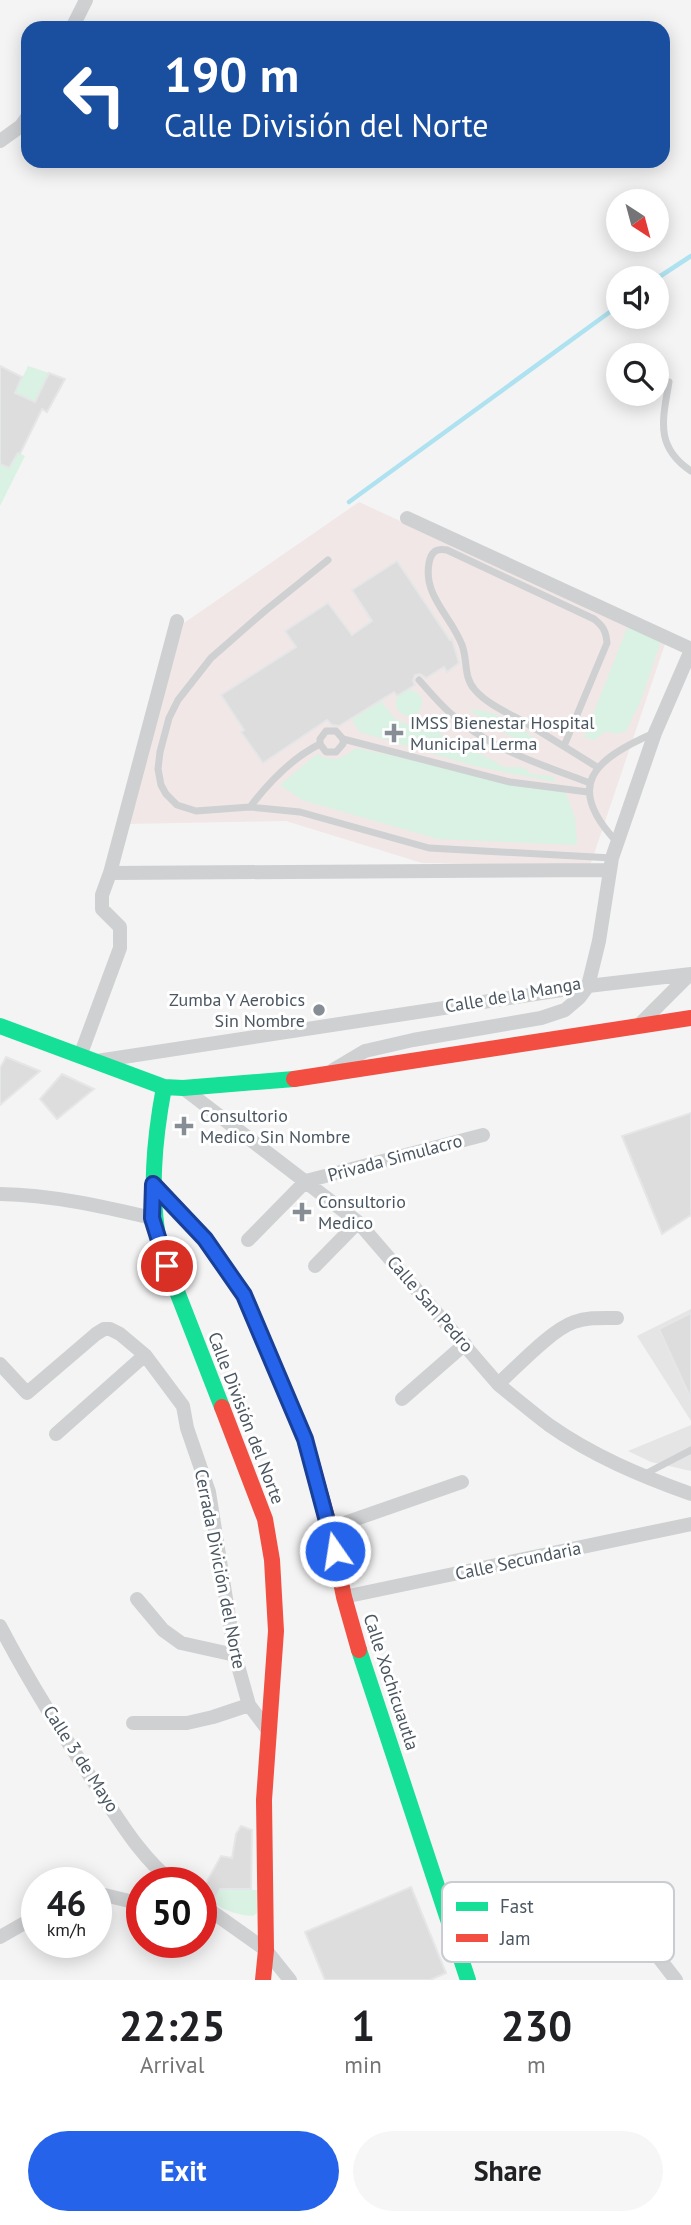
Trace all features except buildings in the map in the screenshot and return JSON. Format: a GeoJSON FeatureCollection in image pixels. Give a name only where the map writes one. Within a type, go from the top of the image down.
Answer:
{"type":"FeatureCollection","features":[{"type":"Feature","properties":{"kind":"main road"},"geometry":{"type":"LineString","coordinates":[[0,1026],[164,1087],[183,1088],[284,1080],[691,1018]]}},
{"type":"Feature","properties":{"kind":"main road","name":"Calle División del Norte"},"geometry":{"type":"LineString","coordinates":[[164,1087],[157,1123],[152,1218],[160,1248],[265,1519],[272,1560],[276,1631],[264,1800],[263,1980]]}},
{"type":"Feature","properties":{"kind":"main road","name":"Calle Xochicuautla"},"geometry":{"type":"LineString","coordinates":[[153,1184],[205,1239],[244,1295],[305,1439],[361,1657],[442,1902]]}},
{"type":"Feature","properties":{"kind":"main road","name":"Calle Xochicuautla"},"geometry":{"type":"LineString","coordinates":[[462,1962],[468,1980]]}},
{"type":"Feature","properties":{"kind":"street"},"geometry":{"type":"LineString","coordinates":[[76,21],[86,0]]}},
{"type":"Feature","properties":{"kind":"street"},"geometry":{"type":"LineString","coordinates":[[0,141],[10,136],[21,124]]}},
{"type":"Feature","properties":{"kind":"street"},"geometry":{"type":"LineString","coordinates":[[407,518],[691,650]]}},
{"type":"Feature","properties":{"kind":"street"},"geometry":{"type":"LineString","coordinates":[[86,1059],[120,948],[120,927],[102,909],[102,895],[177,621]]}},
{"type":"Feature","properties":{"kind":"street","name":"Calle de la Manga"},"geometry":{"type":"LineString","coordinates":[[86,1059],[588,986],[617,843],[655,733],[691,650]]}},
{"type":"Feature","properties":{"kind":"street"},"geometry":{"type":"LineString","coordinates":[[110,873],[611,864]]}},
{"type":"Feature","properties":{"kind":"street"},"geometry":{"type":"LineString","coordinates":[[328,1073],[365,1052],[412,1040],[541,1018],[565,1010],[588,986],[690,974]]}},
{"type":"Feature","properties":{"kind":"street"},"geometry":{"type":"LineString","coordinates":[[638,1026],[690,974]]}},
{"type":"Feature","properties":{"kind":"street","name":"Calle San Pedro"},"geometry":{"type":"LineString","coordinates":[[183,1088],[358,1222],[498,1384],[549,1425],[587,1449],[641,1476],[691,1494]]}},
{"type":"Feature","properties":{"kind":"street","name":"Privada Simulacro"},"geometry":{"type":"LineString","coordinates":[[306,1181],[483,1135]]}},
{"type":"Feature","properties":{"kind":"street"},"geometry":{"type":"LineString","coordinates":[[248,1240],[306,1181]]}},
{"type":"Feature","properties":{"kind":"street"},"geometry":{"type":"LineString","coordinates":[[0,1194],[34,1194],[152,1218]]}},
{"type":"Feature","properties":{"kind":"street"},"geometry":{"type":"LineString","coordinates":[[315,1266],[358,1222]]}},
{"type":"Feature","properties":{"kind":"street"},"geometry":{"type":"LineString","coordinates":[[498,1384],[572,1322],[593,1317],[617,1318]]}},
{"type":"Feature","properties":{"kind":"street","name":"Cerrada Divición del Norte"},"geometry":{"type":"LineString","coordinates":[[0,1364],[27,1393],[79,1347],[104,1329],[120,1334],[145,1355],[183,1406],[187,1428],[209,1492],[235,1655],[249,1705],[268,1730]]}},
{"type":"Feature","properties":{"kind":"street"},"geometry":{"type":"LineString","coordinates":[[402,1399],[465,1344]]}},
{"type":"Feature","properties":{"kind":"street"},"geometry":{"type":"LineString","coordinates":[[56,1434],[145,1355]]}},
{"type":"Feature","properties":{"kind":"street"},"geometry":{"type":"LineString","coordinates":[[330,1528],[462,1482]]}},
{"type":"Feature","properties":{"kind":"street","name":"Calle Secundaria"},"geometry":{"type":"LineString","coordinates":[[344,1597],[691,1524]]}},
{"type":"Feature","properties":{"kind":"street"},"geometry":{"type":"LineString","coordinates":[[137,1600],[163,1630],[181,1643],[235,1655]]}},
{"type":"Feature","properties":{"kind":"street","name":"Calle 3 de Mayo"},"geometry":{"type":"LineString","coordinates":[[0,1626],[52,1716],[106,1800],[139,1846],[159,1867]]}},
{"type":"Feature","properties":{"kind":"street"},"geometry":{"type":"LineString","coordinates":[[134,1723],[187,1723],[249,1705]]}},
{"type":"Feature","properties":{"kind":"street"},"geometry":{"type":"LineString","coordinates":[[217,1917],[265,1950],[290,1980]]}},
{"type":"Feature","properties":{"kind":"street"},"geometry":{"type":"LineString","coordinates":[[217,1921],[223,1922]]}},
{"type":"Feature","properties":{"kind":"street"},"geometry":{"type":"LineString","coordinates":[[0,1937],[21,1925]]}},
{"type":"Feature","properties":{"kind":"street"},"geometry":{"type":"LineString","coordinates":[[662,1962],[676,1980]]}},
{"type":"Feature","properties":{"kind":"lane"},"geometry":{"type":"LineString","coordinates":[[665,406],[661,429],[668,448],[681,464],[691,471]]}},
{"type":"Feature","properties":{"kind":"lane"},"geometry":{"type":"LineString","coordinates":[[564,746],[607,643],[607,633],[603,625],[447,550],[439,548],[434,551],[429,565],[428,585],[461,641],[466,655],[468,680],[475,691],[597,768]]}},
{"type":"Feature","properties":{"kind":"lane"},"geometry":{"type":"LineString","coordinates":[[328,560],[211,658],[178,700],[169,718],[158,769],[166,794],[177,805],[196,811],[250,807],[300,812],[429,848],[611,864]]}},
{"type":"Feature","properties":{"kind":"lane"},"geometry":{"type":"LineString","coordinates":[[419,680],[450,713],[469,728],[529,760],[590,783]]}},
{"type":"Feature","properties":{"kind":"lane"},"geometry":{"type":"LineString","coordinates":[[326,731],[337,731],[343,744],[336,752],[326,752],[320,744],[326,731]]}},
{"type":"Feature","properties":{"kind":"lane"},"geometry":{"type":"LineString","coordinates":[[617,843],[596,816],[588,792],[590,783],[597,768],[626,746],[655,733]]}},
{"type":"Feature","properties":{"kind":"lane"},"geometry":{"type":"LineString","coordinates":[[342,739],[497,780],[588,792]]}},
{"type":"Feature","properties":{"kind":"lane"},"geometry":{"type":"LineString","coordinates":[[250,807],[274,779],[308,750],[320,744]]}},
{"type":"Feature","properties":{"kind":"lane"},"geometry":{"type":"LineString","coordinates":[[641,1476],[691,1450]]}},
{"type":"Feature","properties":{"kind":"shaded area","name":"IMSS Bienestar Hospital Municipal Lerma"},"geometry":{"type":"Polygon","coordinates":[[[359,502],[665,644],[590,866],[422,863],[286,821],[127,824],[184,623],[359,502]]]}},
{"type":"Feature","properties":{"kind":"shaded area"},"geometry":{"type":"Polygon","coordinates":[[[691,1309],[691,1421],[637,1336],[691,1309]]]}},
{"type":"Feature","properties":{"kind":"shaded area"},"geometry":{"type":"Polygon","coordinates":[[[691,1425],[691,1471],[651,1462],[628,1451],[691,1425]]]}},
{"type":"Feature","properties":{"kind":"green space"},"geometry":{"type":"Polygon","coordinates":[[[28,366],[49,373],[35,402],[15,393],[28,366]]]}},
{"type":"Feature","properties":{"kind":"green space"},"geometry":{"type":"Polygon","coordinates":[[[0,444],[25,456],[0,506],[0,444]]]}},
{"type":"Feature","properties":{"kind":"green space"},"geometry":{"type":"Polygon","coordinates":[[[628,626],[661,641],[641,700],[626,731],[615,734],[606,731],[594,740],[584,737],[628,626]]]}},
{"type":"Feature","properties":{"kind":"green space"},"geometry":{"type":"Polygon","coordinates":[[[409,690],[418,694],[422,703],[418,712],[409,716],[400,712],[396,703],[400,694],[409,690]]]}},
{"type":"Feature","properties":{"kind":"green space"},"geometry":{"type":"Polygon","coordinates":[[[381,701],[395,719],[436,729],[458,750],[481,754],[504,767],[523,767],[531,774],[552,776],[556,782],[474,766],[360,732],[352,720],[381,701]]]}},
{"type":"Feature","properties":{"kind":"green space"},"geometry":{"type":"Polygon","coordinates":[[[470,709],[508,720],[541,745],[503,732],[470,709]]]}},
{"type":"Feature","properties":{"kind":"green space"},"geometry":{"type":"Polygon","coordinates":[[[356,748],[566,793],[575,818],[577,845],[438,839],[302,800],[280,785],[317,754],[337,758],[356,748]]]}},
{"type":"Feature","properties":{"kind":"green space"},"geometry":{"type":"Polygon","coordinates":[[[222,1889],[258,1890],[257,1913],[253,1916],[237,1914],[217,1905],[217,1892],[222,1889]]]}},
{"type":"Feature","properties":{"kind":"waterway"},"geometry":{"type":"LineString","coordinates":[[669,270],[691,256]]}},
{"type":"Feature","properties":{"kind":"waterway"},"geometry":{"type":"LineString","coordinates":[[349,502],[606,315]]}},
{"type":"Feature","properties":{"kind":"traffic: fast"},"geometry":{"type":"LineString","coordinates":[[0,1026],[164,1087],[183,1088],[294,1079]]}},
{"type":"Feature","properties":{"kind":"traffic: fast"},"geometry":{"type":"LineString","coordinates":[[164,1087],[154,1168],[160,1248],[222,1407]]}},
{"type":"Feature","properties":{"kind":"traffic: fast"},"geometry":{"type":"LineString","coordinates":[[359,1650],[442,1901]]}},
{"type":"Feature","properties":{"kind":"traffic: fast"},"geometry":{"type":"LineString","coordinates":[[462,1962],[468,1980]]}},
{"type":"Feature","properties":{"kind":"traffic: jam"},"geometry":{"type":"LineString","coordinates":[[294,1079],[691,1018]]}},
{"type":"Feature","properties":{"kind":"traffic: jam"},"geometry":{"type":"LineString","coordinates":[[153,1183],[205,1239],[244,1295],[305,1439],[330,1528],[344,1597],[359,1650]]}},
{"type":"Feature","properties":{"kind":"traffic: jam"},"geometry":{"type":"LineString","coordinates":[[222,1407],[265,1519],[272,1560],[276,1631],[264,1800],[266,1950],[263,1980]]}},
{"type":"Feature","properties":{"kind":"place","name":"IMSS Bienestar Hospital Municipal Lerma"},"geometry":{"type":"Point","coordinates":[394,733]}},
{"type":"Feature","properties":{"kind":"place","name":"Zumba Y Aerobics Sin Nombre"},"geometry":{"type":"Point","coordinates":[319,1010]}},
{"type":"Feature","properties":{"kind":"place","name":"Consultorio Medico Sin Nombre"},"geometry":{"type":"Point","coordinates":[184,1126]}},
{"type":"Feature","properties":{"kind":"place","name":"Consultorio Medico"},"geometry":{"type":"Point","coordinates":[302,1212]}},
{"type":"Feature","properties":{"kind":"route"},"geometry":{"type":"LineString","coordinates":[[167,1266],[152,1218],[153,1184],[205,1239],[244,1295],[305,1439],[335,1551]]}}]}
